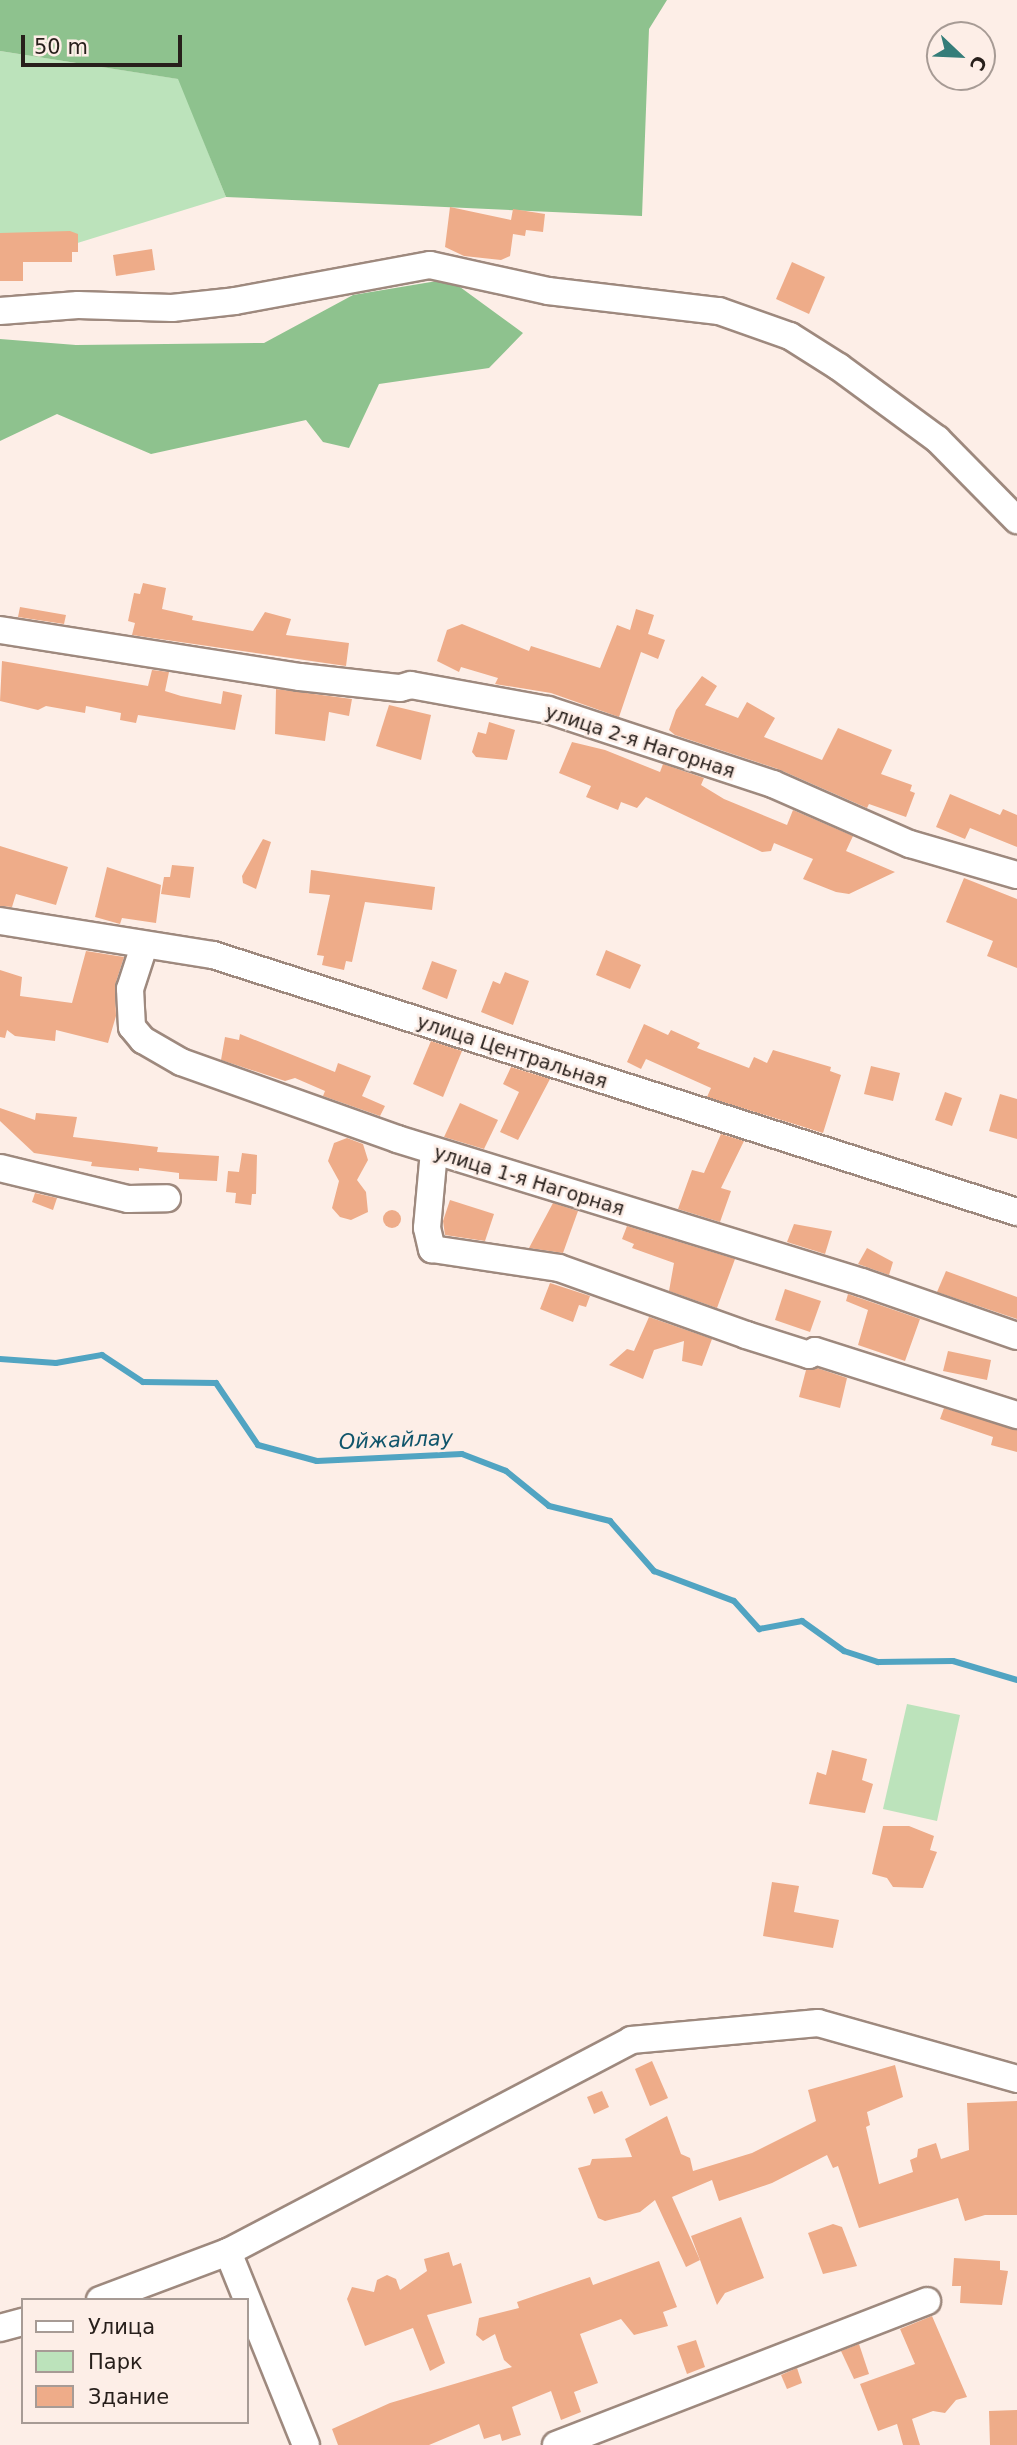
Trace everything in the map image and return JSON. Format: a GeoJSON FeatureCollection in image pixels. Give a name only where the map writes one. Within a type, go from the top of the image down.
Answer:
{"type":"FeatureCollection","features":[{"type":"Feature","properties":{"kind":"street"},"geometry":{"type":"LineString","coordinates":[[0,311],[78,305],[173,308],[235,301],[430,265],[548,291],[719,311],[790,335],[839,366],[945,446],[1017,520]]}},
{"type":"Feature","properties":{"kind":"street","name":"улица 2-я Нагорная"},"geometry":{"type":"LineString","coordinates":[[0,630],[300,677],[400,688],[411,685],[548,710],[773,784],[910,844],[1017,875]]}},
{"type":"Feature","properties":{"kind":"street","name":"улица Центральная"},"geometry":{"type":"LineString","coordinates":[[0,921],[144,946],[181,947],[298,980],[1017,1212]]}},
{"type":"Feature","properties":{"kind":"street","name":"улица 1-я Нагорная"},"geometry":{"type":"LineString","coordinates":[[144,946],[130,989],[132,1027],[143,1040],[181,1062],[434,1151],[862,1282],[1017,1336]]}},
{"type":"Feature","properties":{"kind":"street"},"geometry":{"type":"LineString","coordinates":[[434,1151],[427,1228],[432,1249],[578,1274],[746,1335],[809,1355],[814,1351],[1017,1415]]}},
{"type":"Feature","properties":{"kind":"street"},"geometry":{"type":"LineString","coordinates":[[0,1168],[128,1199],[167,1198]]}},
{"type":"Feature","properties":{"kind":"street"},"geometry":{"type":"LineString","coordinates":[[105,2298],[228,2252],[631,2040],[818,2023],[1017,2079]]}},
{"type":"Feature","properties":{"kind":"street"},"geometry":{"type":"LineString","coordinates":[[228,2252],[247,2298]]}},
{"type":"Feature","properties":{"kind":"street"},"geometry":{"type":"LineString","coordinates":[[248,2301],[306,2445]]}},
{"type":"Feature","properties":{"kind":"street"},"geometry":{"type":"LineString","coordinates":[[556,2445],[927,2301]]}},
{"type":"Feature","properties":{"kind":"street"},"geometry":{"type":"LineString","coordinates":[[0,2328],[21,2323]]}},
{"type":"Feature","properties":{"kind":"green space"},"geometry":{"type":"Polygon","coordinates":[[[0,0],[667,0],[649,29],[642,216],[226,197],[178,79],[0,51],[0,0]]]}},
{"type":"Feature","properties":{"kind":"green space"},"geometry":{"type":"Polygon","coordinates":[[[0,51],[179,79],[226,197],[0,267],[0,51]]]}},
{"type":"Feature","properties":{"kind":"green space"},"geometry":{"type":"Polygon","coordinates":[[[449,279],[523,333],[489,368],[379,384],[349,448],[323,442],[306,420],[151,454],[57,414],[0,441],[0,339],[76,345],[264,343],[353,295],[449,279]]]}},
{"type":"Feature","properties":{"kind":"green space"},"geometry":{"type":"Polygon","coordinates":[[[907,1704],[960,1715],[937,1821],[883,1809],[907,1704]]]}},
{"type":"Feature","properties":{"kind":"building"},"geometry":{"type":"Polygon","coordinates":[[[450,207],[511,220],[513,209],[545,214],[543,232],[526,230],[525,236],[513,234],[510,256],[501,260],[464,256],[445,247],[450,207]]]}},
{"type":"Feature","properties":{"kind":"building"},"geometry":{"type":"Polygon","coordinates":[[[70,231],[78,234],[78,252],[72,252],[72,262],[23,262],[23,281],[0,281],[0,233],[70,231]]]}},
{"type":"Feature","properties":{"kind":"building"},"geometry":{"type":"Polygon","coordinates":[[[152,249],[155,270],[116,276],[113,255],[152,249]]]}},
{"type":"Feature","properties":{"kind":"building"},"geometry":{"type":"Polygon","coordinates":[[[792,262],[825,277],[809,314],[776,299],[792,262]]]}},
{"type":"Feature","properties":{"kind":"building"},"geometry":{"type":"Polygon","coordinates":[[[143,583],[166,588],[162,609],[193,616],[192,620],[253,631],[265,612],[291,619],[286,635],[349,643],[346,666],[132,635],[135,623],[128,621],[134,593],[140,594],[143,583]]]}},
{"type":"Feature","properties":{"kind":"building"},"geometry":{"type":"Polygon","coordinates":[[[20,607],[66,615],[64,624],[18,617],[20,607]]]}},
{"type":"Feature","properties":{"kind":"building"},"geometry":{"type":"Polygon","coordinates":[[[636,609],[654,615],[648,634],[665,640],[658,659],[641,652],[619,717],[551,693],[495,684],[498,678],[461,667],[459,672],[437,661],[447,630],[462,624],[529,651],[531,646],[600,668],[617,625],[630,630],[636,609]]]}},
{"type":"Feature","properties":{"kind":"building"},"geometry":{"type":"Polygon","coordinates":[[[2,661],[148,686],[152,670],[169,672],[165,691],[221,704],[223,691],[242,695],[235,730],[138,715],[136,723],[120,720],[121,713],[86,706],[85,713],[46,706],[38,710],[0,701],[2,661]]]}},
{"type":"Feature","properties":{"kind":"building"},"geometry":{"type":"Polygon","coordinates":[[[702,676],[717,686],[705,705],[738,718],[747,702],[775,718],[764,737],[822,760],[838,728],[892,750],[881,774],[912,785],[910,791],[915,793],[906,817],[869,804],[867,808],[778,769],[675,735],[669,730],[676,710],[702,676]]]}},
{"type":"Feature","properties":{"kind":"building"},"geometry":{"type":"Polygon","coordinates":[[[276,689],[352,699],[349,716],[329,712],[325,741],[275,734],[276,689]]]}},
{"type":"Feature","properties":{"kind":"building"},"geometry":{"type":"Polygon","coordinates":[[[389,705],[431,715],[421,760],[376,746],[389,705]]]}},
{"type":"Feature","properties":{"kind":"building"},"geometry":{"type":"Polygon","coordinates":[[[489,722],[515,730],[507,760],[476,757],[472,752],[478,732],[486,734],[489,722]]]}},
{"type":"Feature","properties":{"kind":"building"},"geometry":{"type":"Polygon","coordinates":[[[572,742],[605,750],[660,772],[663,764],[704,778],[701,785],[724,799],[787,825],[793,810],[853,836],[846,851],[895,872],[849,894],[836,892],[803,879],[813,859],[774,843],[771,851],[762,852],[646,797],[637,808],[621,802],[618,810],[586,797],[591,786],[559,773],[572,742]]]}},
{"type":"Feature","properties":{"kind":"building"},"geometry":{"type":"Polygon","coordinates":[[[950,794],[1000,815],[1003,809],[1017,815],[1017,847],[970,828],[965,839],[936,827],[950,794]]]}},
{"type":"Feature","properties":{"kind":"building"},"geometry":{"type":"Polygon","coordinates":[[[263,839],[271,842],[256,889],[243,883],[242,876],[263,839]]]}},
{"type":"Feature","properties":{"kind":"building"},"geometry":{"type":"Polygon","coordinates":[[[0,846],[68,867],[56,905],[16,894],[12,907],[0,906],[0,846]]]}},
{"type":"Feature","properties":{"kind":"building"},"geometry":{"type":"Polygon","coordinates":[[[172,865],[194,867],[190,898],[161,894],[164,877],[170,877],[172,865]]]}},
{"type":"Feature","properties":{"kind":"building"},"geometry":{"type":"Polygon","coordinates":[[[107,867],[161,885],[156,923],[122,918],[120,924],[95,917],[107,867]]]}},
{"type":"Feature","properties":{"kind":"building"},"geometry":{"type":"Polygon","coordinates":[[[311,870],[435,887],[432,910],[365,902],[352,962],[346,961],[344,970],[322,965],[324,956],[317,955],[330,895],[309,893],[311,870]]]}},
{"type":"Feature","properties":{"kind":"building"},"geometry":{"type":"Polygon","coordinates":[[[964,878],[1017,899],[1017,968],[987,956],[993,941],[946,922],[964,878]]]}},
{"type":"Feature","properties":{"kind":"building"},"geometry":{"type":"Polygon","coordinates":[[[606,950],[641,965],[630,989],[596,975],[606,950]]]}},
{"type":"Feature","properties":{"kind":"building"},"geometry":{"type":"Polygon","coordinates":[[[86,951],[124,957],[115,985],[116,1016],[108,1043],[56,1030],[55,1041],[15,1036],[7,1030],[5,1038],[0,1037],[0,970],[22,977],[20,996],[72,1003],[86,951]]]}},
{"type":"Feature","properties":{"kind":"building"},"geometry":{"type":"Polygon","coordinates":[[[432,961],[457,970],[447,999],[422,989],[432,961]]]}},
{"type":"Feature","properties":{"kind":"building"},"geometry":{"type":"Polygon","coordinates":[[[505,972],[529,981],[513,1025],[481,1012],[493,981],[500,984],[505,972]]]}},
{"type":"Feature","properties":{"kind":"building"},"geometry":{"type":"Polygon","coordinates":[[[644,1024],[668,1035],[671,1030],[700,1043],[697,1048],[749,1068],[754,1057],[767,1063],[773,1050],[831,1067],[830,1071],[841,1075],[823,1133],[707,1097],[711,1088],[646,1059],[641,1069],[627,1062],[644,1024]]]}},
{"type":"Feature","properties":{"kind":"building"},"geometry":{"type":"Polygon","coordinates":[[[240,1034],[335,1072],[338,1063],[371,1076],[362,1096],[385,1106],[380,1116],[323,1096],[325,1091],[295,1078],[285,1081],[221,1060],[225,1037],[239,1040],[240,1034]]]}},
{"type":"Feature","properties":{"kind":"building"},"geometry":{"type":"Polygon","coordinates":[[[431,1041],[462,1051],[443,1097],[413,1084],[431,1041]]]}},
{"type":"Feature","properties":{"kind":"building"},"geometry":{"type":"Polygon","coordinates":[[[871,1066],[900,1073],[893,1101],[864,1094],[871,1066]]]}},
{"type":"Feature","properties":{"kind":"building"},"geometry":{"type":"Polygon","coordinates":[[[511,1067],[550,1079],[518,1140],[500,1132],[519,1092],[503,1084],[511,1067]]]}},
{"type":"Feature","properties":{"kind":"building"},"geometry":{"type":"Polygon","coordinates":[[[945,1092],[962,1098],[952,1126],[935,1120],[945,1092]]]}},
{"type":"Feature","properties":{"kind":"building"},"geometry":{"type":"Polygon","coordinates":[[[1000,1094],[1017,1099],[1017,1139],[989,1131],[1000,1094]]]}},
{"type":"Feature","properties":{"kind":"building"},"geometry":{"type":"Polygon","coordinates":[[[460,1103],[498,1120],[484,1149],[444,1137],[460,1103]]]}},
{"type":"Feature","properties":{"kind":"building"},"geometry":{"type":"Polygon","coordinates":[[[0,1108],[35,1120],[36,1113],[77,1117],[73,1137],[158,1147],[157,1152],[219,1156],[217,1181],[179,1179],[179,1173],[139,1168],[139,1171],[91,1166],[92,1162],[34,1153],[0,1121],[0,1108]]]}},
{"type":"Feature","properties":{"kind":"building"},"geometry":{"type":"Polygon","coordinates":[[[721,1134],[744,1141],[721,1188],[731,1191],[720,1222],[678,1209],[692,1170],[704,1173],[721,1134]]]}},
{"type":"Feature","properties":{"kind":"building"},"geometry":{"type":"Polygon","coordinates":[[[347,1138],[363,1144],[368,1160],[357,1180],[366,1192],[368,1212],[351,1220],[340,1217],[332,1208],[339,1181],[328,1161],[334,1143],[347,1138]]]}},
{"type":"Feature","properties":{"kind":"building"},"geometry":{"type":"Polygon","coordinates":[[[242,1153],[257,1155],[256,1194],[252,1194],[251,1205],[235,1203],[236,1193],[226,1192],[228,1171],[239,1172],[242,1153]]]}},
{"type":"Feature","properties":{"kind":"building"},"geometry":{"type":"Polygon","coordinates":[[[35,1193],[57,1198],[53,1210],[32,1202],[35,1193]]]}},
{"type":"Feature","properties":{"kind":"building"},"geometry":{"type":"Polygon","coordinates":[[[450,1200],[494,1214],[485,1241],[445,1235],[443,1221],[450,1200]]]}},
{"type":"Feature","properties":{"kind":"building"},"geometry":{"type":"Polygon","coordinates":[[[553,1203],[578,1211],[563,1253],[529,1248],[553,1203]]]}},
{"type":"Feature","properties":{"kind":"building"},"geometry":{"type":"Polygon","coordinates":[[[392,1210],[398,1213],[401,1219],[398,1225],[392,1228],[386,1225],[383,1219],[386,1213],[392,1210]]]}},
{"type":"Feature","properties":{"kind":"building"},"geometry":{"type":"Polygon","coordinates":[[[794,1224],[832,1231],[825,1254],[787,1242],[794,1224]]]}},
{"type":"Feature","properties":{"kind":"building"},"geometry":{"type":"Polygon","coordinates":[[[627,1226],[735,1259],[717,1308],[669,1291],[674,1263],[632,1248],[634,1244],[622,1239],[627,1226]]]}},
{"type":"Feature","properties":{"kind":"building"},"geometry":{"type":"Polygon","coordinates":[[[867,1248],[893,1262],[889,1275],[858,1264],[867,1248]]]}},
{"type":"Feature","properties":{"kind":"building"},"geometry":{"type":"Polygon","coordinates":[[[946,1271],[1017,1297],[1017,1319],[937,1292],[946,1271]]]}},
{"type":"Feature","properties":{"kind":"building"},"geometry":{"type":"Polygon","coordinates":[[[550,1283],[590,1296],[586,1307],[579,1305],[573,1322],[540,1309],[550,1283]]]}},
{"type":"Feature","properties":{"kind":"building"},"geometry":{"type":"Polygon","coordinates":[[[785,1289],[821,1301],[810,1332],[775,1320],[785,1289]]]}},
{"type":"Feature","properties":{"kind":"building"},"geometry":{"type":"Polygon","coordinates":[[[848,1294],[920,1319],[905,1361],[858,1345],[868,1310],[846,1301],[848,1294]]]}},
{"type":"Feature","properties":{"kind":"building"},"geometry":{"type":"Polygon","coordinates":[[[649,1317],[712,1339],[702,1366],[682,1361],[684,1341],[654,1350],[643,1379],[609,1365],[627,1349],[634,1351],[649,1317]]]}},
{"type":"Feature","properties":{"kind":"building"},"geometry":{"type":"Polygon","coordinates":[[[948,1351],[991,1360],[987,1380],[943,1371],[948,1351]]]}},
{"type":"Feature","properties":{"kind":"building"},"geometry":{"type":"Polygon","coordinates":[[[817,1368],[847,1378],[840,1408],[799,1397],[806,1370],[817,1368]]]}},
{"type":"Feature","properties":{"kind":"building"},"geometry":{"type":"Polygon","coordinates":[[[944,1408],[1017,1430],[1017,1452],[991,1445],[993,1437],[940,1419],[944,1408]]]}},
{"type":"Feature","properties":{"kind":"building"},"geometry":{"type":"Polygon","coordinates":[[[832,1750],[867,1759],[862,1780],[873,1784],[865,1813],[809,1804],[817,1772],[826,1775],[832,1750]]]}},
{"type":"Feature","properties":{"kind":"building"},"geometry":{"type":"Polygon","coordinates":[[[883,1826],[909,1826],[934,1836],[930,1850],[937,1852],[923,1888],[893,1887],[887,1878],[872,1874],[883,1826]]]}},
{"type":"Feature","properties":{"kind":"building"},"geometry":{"type":"Polygon","coordinates":[[[772,1882],[799,1886],[794,1912],[839,1920],[833,1948],[763,1936],[772,1882]]]}},
{"type":"Feature","properties":{"kind":"building"},"geometry":{"type":"Polygon","coordinates":[[[652,2061],[668,2098],[650,2106],[635,2069],[652,2061]]]}},
{"type":"Feature","properties":{"kind":"building"},"geometry":{"type":"Polygon","coordinates":[[[895,2065],[903,2097],[867,2112],[870,2125],[866,2127],[879,2184],[913,2172],[910,2160],[917,2157],[918,2149],[936,2143],[941,2159],[969,2150],[967,2103],[1017,2101],[1017,2215],[985,2215],[965,2221],[958,2198],[859,2228],[838,2166],[833,2168],[827,2155],[772,2183],[719,2201],[712,2180],[672,2197],[700,2260],[686,2267],[655,2200],[640,2212],[605,2221],[598,2218],[578,2168],[590,2165],[592,2159],[632,2157],[625,2139],[667,2116],[681,2154],[690,2158],[693,2171],[752,2153],[816,2121],[808,2090],[895,2065]]]}},
{"type":"Feature","properties":{"kind":"building"},"geometry":{"type":"Polygon","coordinates":[[[602,2091],[609,2107],[594,2114],[587,2097],[602,2091]]]}},
{"type":"Feature","properties":{"kind":"building"},"geometry":{"type":"Polygon","coordinates":[[[741,2217],[764,2278],[725,2293],[717,2305],[691,2236],[741,2217]]]}},
{"type":"Feature","properties":{"kind":"building"},"geometry":{"type":"Polygon","coordinates":[[[833,2224],[842,2227],[857,2266],[823,2274],[808,2233],[833,2224]]]}},
{"type":"Feature","properties":{"kind":"building"},"geometry":{"type":"Polygon","coordinates":[[[449,2252],[453,2266],[461,2263],[472,2303],[427,2315],[445,2363],[430,2371],[413,2328],[365,2346],[347,2299],[352,2287],[374,2292],[377,2280],[387,2275],[396,2279],[400,2290],[427,2271],[424,2259],[449,2252]]]}},
{"type":"Feature","properties":{"kind":"building"},"geometry":{"type":"Polygon","coordinates":[[[954,2258],[1000,2261],[1000,2270],[1008,2271],[1002,2305],[960,2303],[961,2286],[952,2286],[954,2258]]]}},
{"type":"Feature","properties":{"kind":"building"},"geometry":{"type":"Polygon","coordinates":[[[659,2261],[677,2307],[663,2312],[668,2326],[634,2335],[621,2319],[580,2334],[598,2383],[574,2392],[581,2412],[561,2420],[551,2391],[512,2407],[521,2435],[502,2441],[500,2434],[484,2439],[479,2424],[429,2445],[338,2445],[332,2429],[390,2403],[512,2367],[504,2360],[495,2334],[483,2341],[476,2335],[479,2318],[519,2308],[517,2302],[590,2277],[593,2285],[659,2261]]]}},
{"type":"Feature","properties":{"kind":"building"},"geometry":{"type":"Polygon","coordinates":[[[932,2316],[967,2397],[956,2400],[945,2413],[933,2411],[912,2419],[920,2445],[903,2445],[897,2424],[878,2431],[860,2384],[915,2364],[900,2329],[932,2316]]]}},
{"type":"Feature","properties":{"kind":"building"},"geometry":{"type":"Polygon","coordinates":[[[696,2340],[705,2367],[687,2374],[677,2346],[696,2340]]]}},
{"type":"Feature","properties":{"kind":"building"},"geometry":{"type":"Polygon","coordinates":[[[859,2344],[869,2374],[854,2379],[841,2351],[859,2344]]]}},
{"type":"Feature","properties":{"kind":"building"},"geometry":{"type":"Polygon","coordinates":[[[797,2368],[802,2383],[787,2389],[781,2375],[797,2368]]]}},
{"type":"Feature","properties":{"kind":"building"},"geometry":{"type":"Polygon","coordinates":[[[1017,2410],[1017,2445],[990,2445],[989,2411],[1017,2410]]]}},
{"type":"Feature","properties":{"kind":"waterway","name":"Ойжайлау"},"geometry":{"type":"LineString","coordinates":[[0,1359],[56,1363],[102,1355],[143,1382],[216,1383],[258,1445],[317,1461],[462,1454],[506,1471],[549,1506],[610,1521],[654,1571],[734,1601],[759,1629],[802,1621],[844,1651],[878,1662],[953,1661],[1017,1680]]}}]}
